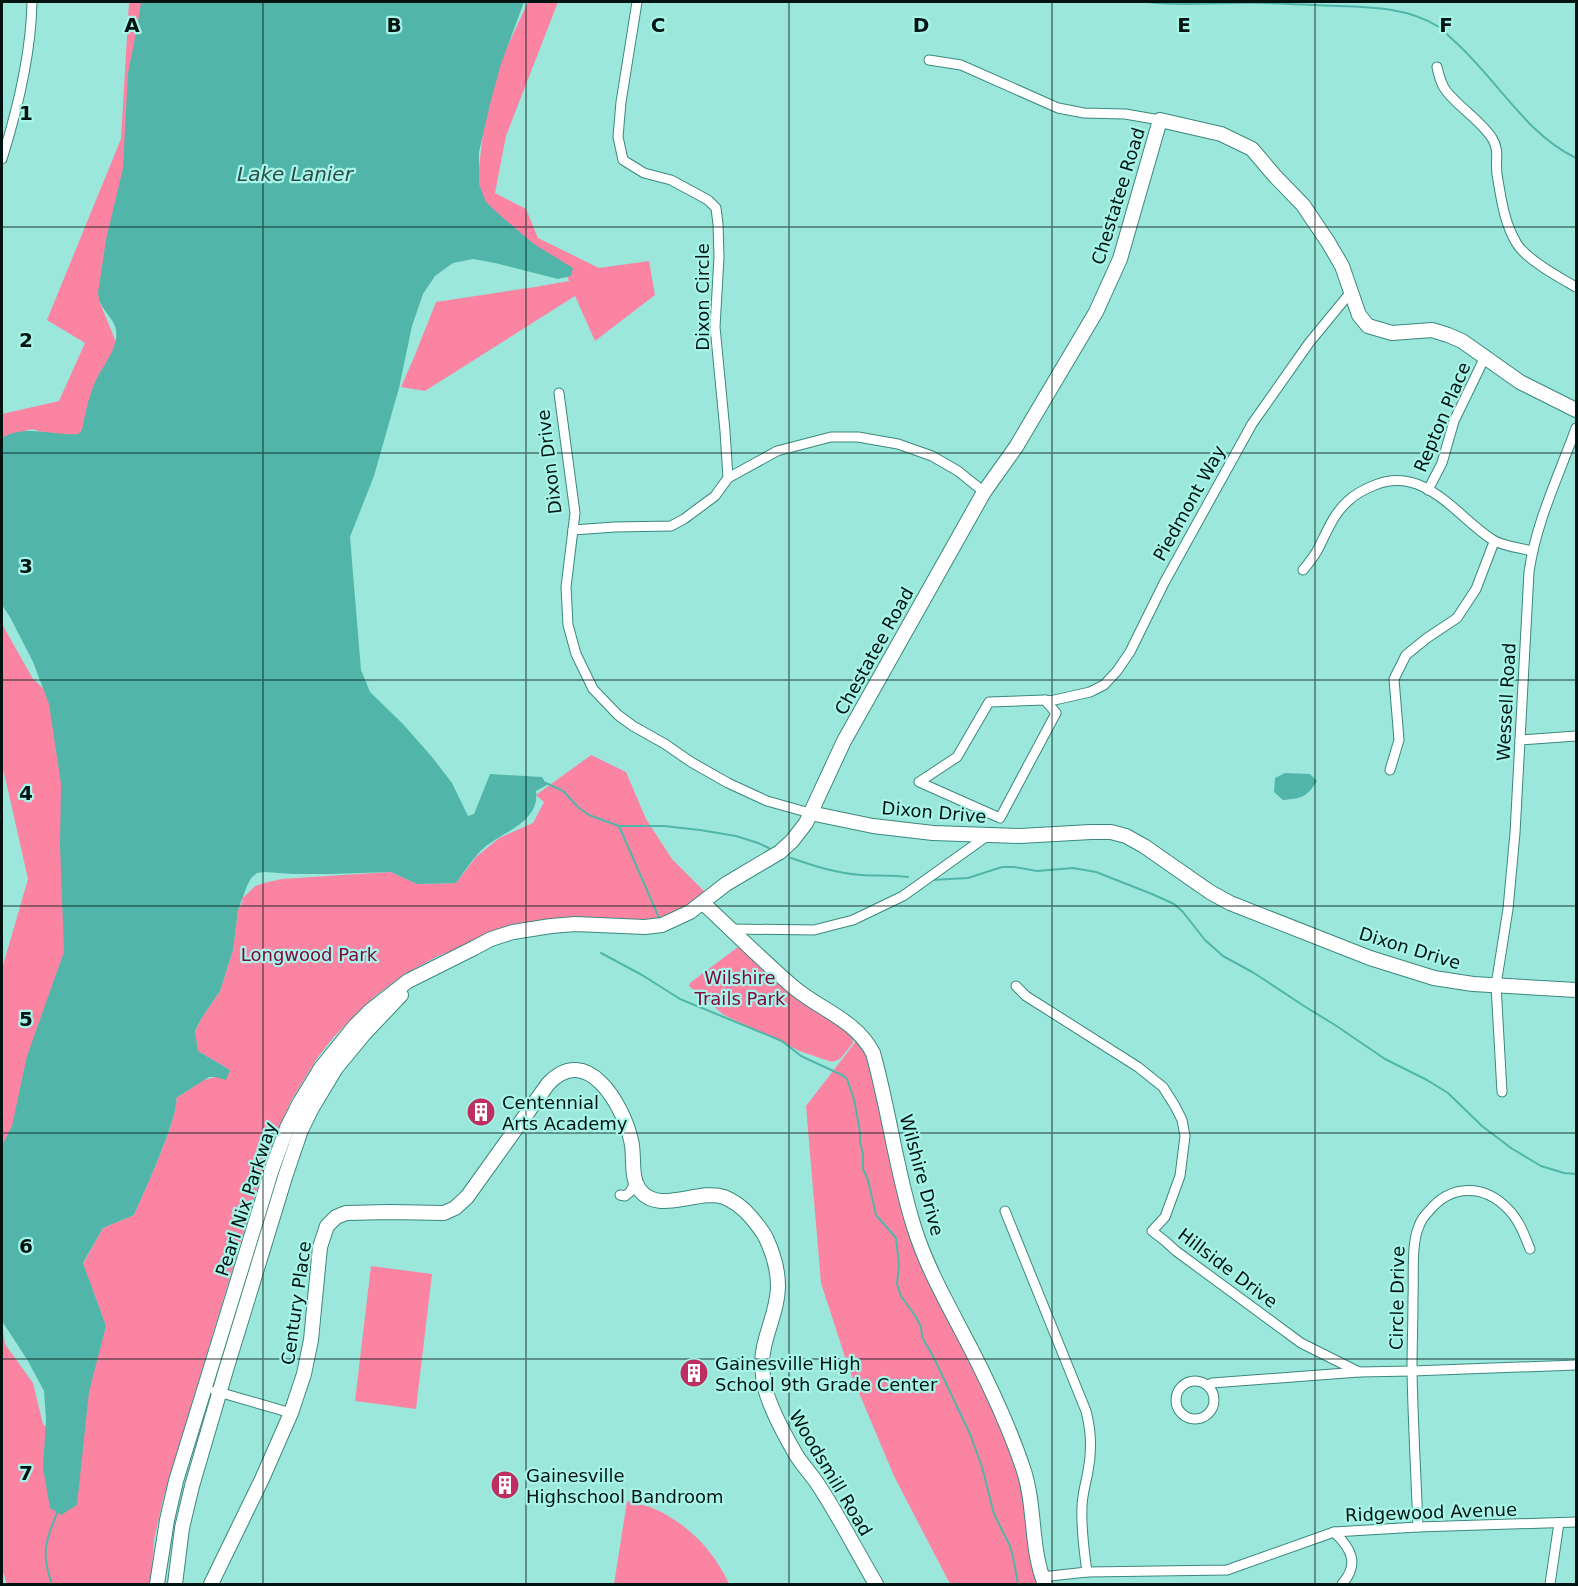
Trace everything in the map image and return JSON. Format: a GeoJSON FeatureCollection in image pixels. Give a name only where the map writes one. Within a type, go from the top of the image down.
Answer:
{"type":"FeatureCollection","features":[{"type":"Feature","properties":{"kind":"street"},"geometry":{"type":"LineString","coordinates":[[2,159],[13,123],[26,64],[32,2]]}},
{"type":"Feature","properties":{"kind":"street","name":"Dixon Circle"},"geometry":{"type":"LineString","coordinates":[[637,2],[621,102],[618,137],[623,160],[644,173],[672,180],[708,200],[716,208],[719,257],[715,327],[728,478]]}},
{"type":"Feature","properties":{"kind":"street"},"geometry":{"type":"LineString","coordinates":[[929,60],[961,64],[1058,108],[1084,113],[1125,114],[1160,120],[1221,134],[1252,148],[1303,205],[1328,242],[1342,266],[1359,315],[1368,326],[1392,333],[1432,330],[1462,341],[1520,382],[1576,410]]}},
{"type":"Feature","properties":{"kind":"street"},"geometry":{"type":"LineString","coordinates":[[1437,67],[1447,92],[1483,125],[1494,141],[1498,152],[1496,164],[1504,216],[1518,246],[1540,266],[1576,287]]}},
{"type":"Feature","properties":{"kind":"street","name":"Chestatee Road"},"geometry":{"type":"LineString","coordinates":[[426,971],[491,939],[513,932],[575,924],[633,927],[662,925],[680,918],[726,884],[786,847],[806,823],[844,741],[984,492],[1016,447],[1100,303],[1120,259],[1160,120]]}},
{"type":"Feature","properties":{"kind":"street","name":"Piedmont Way"},"geometry":{"type":"LineString","coordinates":[[1045,700],[1056,713],[1000,818],[919,782],[957,757],[989,702],[1045,700],[1050,701],[1090,692],[1104,685],[1117,671],[1134,644],[1164,583],[1252,424],[1309,343],[1350,293]]}},
{"type":"Feature","properties":{"kind":"street","name":"Repton Place"},"geometry":{"type":"LineString","coordinates":[[1428,490],[1442,463],[1454,421],[1485,357]]}},
{"type":"Feature","properties":{"kind":"street","name":"Dixon Drive"},"geometry":{"type":"LineString","coordinates":[[559,393],[575,513],[567,587],[568,625],[576,654],[593,689],[603,701],[633,726],[691,762],[767,801],[810,813],[873,826],[933,833],[1020,836],[1111,832],[1126,836],[1144,846],[1210,892],[1257,914],[1399,968],[1434,978],[1473,984],[1576,990]]}},
{"type":"Feature","properties":{"kind":"street","name":"Wessell Road"},"geometry":{"type":"LineString","coordinates":[[1502,1092],[1496,985],[1508,909],[1532,551],[1576,428]]}},
{"type":"Feature","properties":{"kind":"street"},"geometry":{"type":"LineString","coordinates":[[573,530],[671,526],[715,496],[728,478],[777,451],[831,437],[858,437],[897,444],[932,456],[958,471],[984,492]]}},
{"type":"Feature","properties":{"kind":"street"},"geometry":{"type":"LineString","coordinates":[[1303,570],[1316,553],[1327,529],[1346,502],[1362,490],[1383,482],[1401,479],[1428,490],[1446,501],[1494,542],[1532,551]]}},
{"type":"Feature","properties":{"kind":"street"},"geometry":{"type":"LineString","coordinates":[[1390,770],[1399,740],[1394,679],[1406,655],[1457,618],[1476,589],[1494,542]]}},
{"type":"Feature","properties":{"kind":"street"},"geometry":{"type":"LineString","coordinates":[[1520,740],[1576,736]]}},
{"type":"Feature","properties":{"kind":"street"},"geometry":{"type":"LineString","coordinates":[[731,929],[814,930],[853,920],[903,896],[988,835]]}},
{"type":"Feature","properties":{"kind":"street","name":"Wilshire Drive"},"geometry":{"type":"LineString","coordinates":[[703,903],[792,986],[858,1031],[873,1053],[914,1227],[938,1284],[1003,1416],[1024,1470],[1032,1505],[1035,1541],[1043,1580]]}},
{"type":"Feature","properties":{"kind":"street","name":"Pearl Nix Parkway"},"geometry":{"type":"LineString","coordinates":[[157,1584],[159,1561],[176,1481],[278,1148],[299,1104],[321,1068],[355,1026],[371,1010],[408,981],[426,971]]}},
{"type":"Feature","properties":{"kind":"street","name":"Pearl Nix Parkway"},"geometry":{"type":"LineString","coordinates":[[175,1584],[182,1528],[192,1486],[301,1130],[336,1068],[394,1002],[426,971]]}},
{"type":"Feature","properties":{"kind":"street","name":"Hillside Drive"},"geometry":{"type":"LineString","coordinates":[[1016,986],[1026,996],[1138,1066],[1163,1088],[1175,1106],[1182,1120],[1185,1136],[1180,1176],[1165,1217],[1152,1231],[1301,1343],[1359,1372]]}},
{"type":"Feature","properties":{"kind":"street","name":"Century Place"},"geometry":{"type":"LineString","coordinates":[[211,1584],[258,1489],[291,1413],[304,1374],[311,1340],[320,1247],[331,1221],[346,1213],[444,1213],[455,1208],[487,1171],[548,1084],[557,1075],[568,1071],[588,1072],[595,1077],[607,1090],[622,1113],[633,1145],[635,1183]]}},
{"type":"Feature","properties":{"kind":"street"},"geometry":{"type":"LineString","coordinates":[[620,1195],[625,1196],[630,1192],[635,1183]]}},
{"type":"Feature","properties":{"kind":"street","name":"Woodsmill Road"},"geometry":{"type":"LineString","coordinates":[[635,1183],[646,1197],[656,1201],[706,1195],[726,1198],[747,1213],[765,1235],[775,1263],[778,1288],[775,1310],[763,1350],[762,1367],[767,1397],[796,1454],[819,1486],[876,1584]]}},
{"type":"Feature","properties":{"kind":"street","name":"Circle Drive"},"geometry":{"type":"LineString","coordinates":[[1418,1527],[1412,1371],[1416,1235],[1419,1223],[1441,1198],[1452,1192],[1465,1190],[1481,1192],[1494,1198],[1508,1209],[1520,1224],[1530,1249]]}},
{"type":"Feature","properties":{"kind":"street"},"geometry":{"type":"LineString","coordinates":[[1005,1211],[1089,1423],[1089,1468],[1082,1509],[1087,1572]]}},
{"type":"Feature","properties":{"kind":"street"},"geometry":{"type":"LineString","coordinates":[[1208,1385],[1214,1396],[1212,1409],[1202,1418],[1196,1419],[1184,1415],[1176,1405],[1177,1393],[1185,1383],[1197,1380],[1208,1385],[1359,1372],[1576,1365]]}},
{"type":"Feature","properties":{"kind":"street"},"geometry":{"type":"LineString","coordinates":[[204,1391],[219,1392],[291,1413]]}},
{"type":"Feature","properties":{"kind":"street","name":"Ridgewood Avenue"},"geometry":{"type":"LineString","coordinates":[[1043,1580],[1087,1572],[1227,1570],[1334,1532],[1576,1522]]}},
{"type":"Feature","properties":{"kind":"street"},"geometry":{"type":"LineString","coordinates":[[1550,1584],[1559,1523]]}},
{"type":"Feature","properties":{"kind":"street"},"geometry":{"type":"LineString","coordinates":[[1334,1532],[1347,1545],[1352,1558],[1350,1572],[1342,1584]]}},
{"type":"Feature","properties":{"kind":"green space"},"geometry":{"type":"Polygon","coordinates":[[[129,2],[158,2],[100,303],[116,342],[83,445],[32,429],[2,438],[2,414],[59,401],[85,343],[47,320],[121,139],[129,2]]]}},
{"type":"Feature","properties":{"kind":"green space"},"geometry":{"type":"Polygon","coordinates":[[[528,2],[558,2],[506,136],[495,193],[526,209],[538,238],[599,268],[649,261],[655,295],[595,341],[575,296],[425,391],[401,387],[436,302],[569,281],[562,264],[488,214],[477,186],[483,132],[496,71],[528,2]]]}},
{"type":"Feature","properties":{"kind":"green space"},"geometry":{"type":"Polygon","coordinates":[[[2,624],[33,679],[66,709],[77,893],[61,994],[2,1190],[2,969],[28,879],[2,764],[2,624]]]}},
{"type":"Feature","properties":{"kind":"green space","name":"Longwood Park"},"geometry":{"type":"Polygon","coordinates":[[[591,755],[626,772],[646,819],[672,859],[705,892],[680,910],[652,922],[488,936],[436,957],[403,975],[375,996],[350,1020],[318,1057],[292,1099],[274,1138],[163,1499],[154,1540],[151,1584],[7,1584],[2,1569],[2,1324],[5,1344],[33,1383],[43,1424],[70,1453],[106,1326],[83,1264],[103,1228],[134,1215],[167,1137],[176,1107],[176,1098],[204,1080],[230,1070],[198,1051],[195,1032],[220,991],[233,950],[238,910],[243,900],[221,890],[222,887],[244,897],[255,886],[282,879],[391,872],[417,884],[456,883],[476,857],[499,838],[533,823],[544,802],[536,795],[591,755]]]}},
{"type":"Feature","properties":{"kind":"green space","name":"Wilshire Trails Park"},"geometry":{"type":"Polygon","coordinates":[[[742,944],[852,1034],[853,1043],[840,1059],[832,1062],[802,1052],[724,1015],[689,986],[742,944]]]}},
{"type":"Feature","properties":{"kind":"green space"},"geometry":{"type":"Polygon","coordinates":[[[863,1032],[905,1193],[944,1299],[1018,1445],[1047,1584],[950,1584],[894,1476],[849,1369],[821,1283],[806,1106],[863,1032]]]}},
{"type":"Feature","properties":{"kind":"green space"},"geometry":{"type":"Polygon","coordinates":[[[371,1266],[432,1274],[416,1409],[355,1401],[371,1266]]]}},
{"type":"Feature","properties":{"kind":"green space"},"geometry":{"type":"Polygon","coordinates":[[[627,1501],[650,1507],[675,1520],[707,1548],[729,1584],[614,1584],[627,1501]]]}},
{"type":"Feature","properties":{"kind":"water","name":"Lake Lanier"},"geometry":{"type":"Polygon","coordinates":[[[141,2],[524,2],[501,64],[490,104],[479,152],[479,184],[486,202],[534,244],[573,268],[571,276],[558,279],[473,259],[453,263],[435,276],[423,294],[412,326],[399,388],[374,476],[350,537],[361,670],[370,692],[432,757],[452,783],[468,816],[474,814],[490,774],[542,777],[547,785],[536,791],[533,810],[527,818],[486,846],[456,883],[417,884],[391,872],[293,874],[265,872],[257,873],[251,878],[238,910],[233,950],[220,991],[195,1031],[198,1051],[230,1070],[226,1080],[209,1077],[176,1098],[176,1107],[167,1137],[134,1215],[103,1228],[83,1263],[106,1326],[89,1392],[77,1505],[61,1515],[50,1508],[43,1468],[46,1420],[44,1391],[2,1321],[2,1146],[12,1126],[27,1056],[64,952],[60,845],[61,784],[49,704],[33,662],[2,605],[2,438],[29,431],[78,434],[82,430],[94,385],[115,345],[116,330],[101,304],[98,293],[106,240],[123,168],[128,73],[141,2]]]}},
{"type":"Feature","properties":{"kind":"water"},"geometry":{"type":"Polygon","coordinates":[[[1285,773],[1310,774],[1317,781],[1303,796],[1283,800],[1274,792],[1275,778],[1285,773]]]}},
{"type":"Feature","properties":{"kind":"waterway"},"geometry":{"type":"LineString","coordinates":[[1147,2],[1364,7],[1403,12],[1415,16],[1443,30],[1468,54],[1525,119],[1541,134],[1576,158]]}},
{"type":"Feature","properties":{"kind":"waterway"},"geometry":{"type":"LineString","coordinates":[[546,783],[563,791],[589,815],[619,826],[664,826],[700,830],[736,836],[769,848]]}},
{"type":"Feature","properties":{"kind":"waterway"},"geometry":{"type":"LineString","coordinates":[[619,826],[660,920]]}},
{"type":"Feature","properties":{"kind":"waterway"},"geometry":{"type":"LineString","coordinates":[[791,858],[843,873],[908,877]]}},
{"type":"Feature","properties":{"kind":"waterway"},"geometry":{"type":"LineString","coordinates":[[932,880],[968,878],[1002,867],[1037,871],[1073,868],[1096,872],[1174,904],[1205,940],[1223,956],[1254,973],[1385,1059],[1448,1093],[1482,1126],[1511,1148],[1541,1166],[1576,1174]]}},
{"type":"Feature","properties":{"kind":"waterway"},"geometry":{"type":"LineString","coordinates":[[601,953],[680,999],[782,1041],[801,1056],[847,1079],[854,1099],[860,1132],[863,1169],[868,1180],[876,1215],[896,1238],[899,1266],[897,1284],[901,1296],[916,1317],[921,1327],[922,1337],[970,1434],[982,1467],[994,1514],[1010,1546],[1018,1584]]}},
{"type":"Feature","properties":{"kind":"waterway"},"geometry":{"type":"LineString","coordinates":[[52,1584],[46,1564],[46,1548],[57,1513]]}},
{"type":"Feature","properties":{"kind":"place","name":"Centennial Arts Academy"},"geometry":{"type":"Point","coordinates":[481,1112]}},
{"type":"Feature","properties":{"kind":"place","name":"Gainesville High School 9th Grade Center"},"geometry":{"type":"Point","coordinates":[694,1373]}},
{"type":"Feature","properties":{"kind":"place","name":"Gainesville Highschool Bandroom"},"geometry":{"type":"Point","coordinates":[505,1485]}}]}
